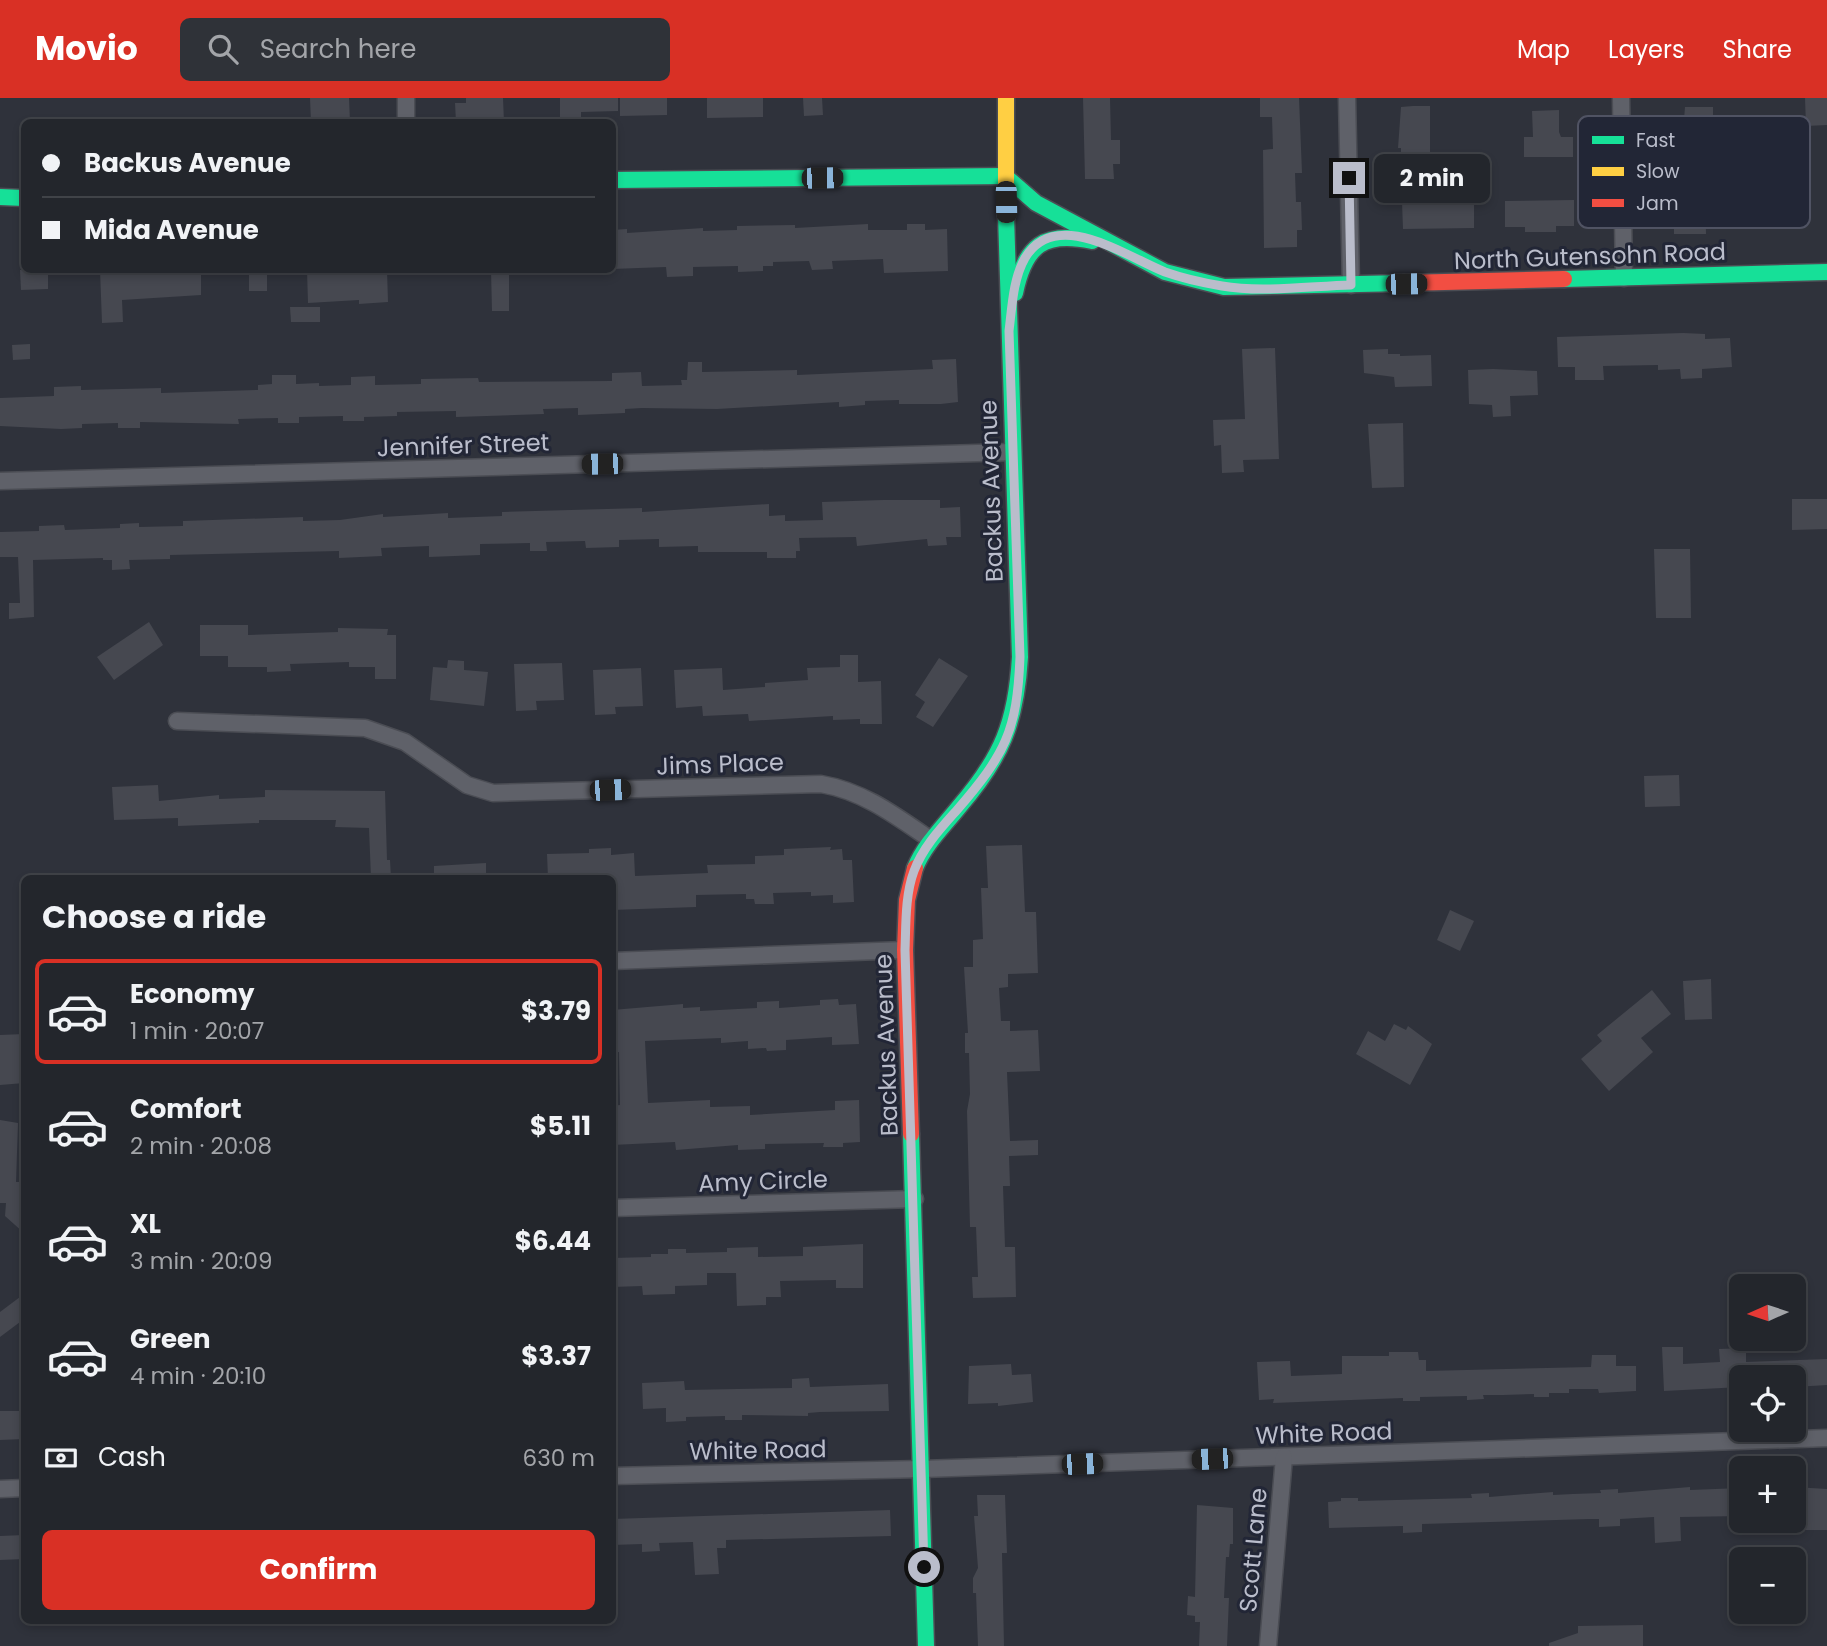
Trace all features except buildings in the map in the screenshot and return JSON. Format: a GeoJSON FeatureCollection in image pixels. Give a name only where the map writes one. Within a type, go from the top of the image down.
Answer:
{"type":"FeatureCollection","features":[{"type":"Feature","properties":{"kind":"street"},"geometry":{"type":"LineString","coordinates":[[406,98],[406,119]]}},
{"type":"Feature","properties":{"kind":"street","name":"Backus Avenue"},"geometry":{"type":"LineString","coordinates":[[926,1646],[915,1199],[905,950],[907,909],[914,872],[931,840],[990,771],[1009,738],[1018,702],[1020,657],[1005,176],[1006,98]]}},
{"type":"Feature","properties":{"kind":"street"},"geometry":{"type":"LineString","coordinates":[[1347,98],[1351,285]]}},
{"type":"Feature","properties":{"kind":"street"},"geometry":{"type":"LineString","coordinates":[[1621,98],[1621,116]]}},
{"type":"Feature","properties":{"kind":"street"},"geometry":{"type":"LineString","coordinates":[[616,180],[1005,176]]}},
{"type":"Feature","properties":{"kind":"street","name":"North Gutensohn Road"},"geometry":{"type":"LineString","coordinates":[[1005,176],[1036,203],[1165,272],[1224,287],[1827,272]]}},
{"type":"Feature","properties":{"kind":"street"},"geometry":{"type":"LineString","coordinates":[[0,197],[21,198]]}},
{"type":"Feature","properties":{"kind":"street"},"geometry":{"type":"LineString","coordinates":[[1623,228],[1624,278]]}},
{"type":"Feature","properties":{"kind":"street"},"geometry":{"type":"LineString","coordinates":[[1009,331],[1017,277],[1026,257],[1038,244],[1068,234],[1122,250]]}},
{"type":"Feature","properties":{"kind":"street","name":"Jennifer Street"},"geometry":{"type":"LineString","coordinates":[[0,481],[1012,452]]}},
{"type":"Feature","properties":{"kind":"street","name":"Jims Place"},"geometry":{"type":"LineString","coordinates":[[177,721],[365,728],[405,742],[467,785],[493,793],[821,784],[841,787],[881,806],[931,840]]}},
{"type":"Feature","properties":{"kind":"street"},"geometry":{"type":"LineString","coordinates":[[616,961],[905,950]]}},
{"type":"Feature","properties":{"kind":"street","name":"Amy Circle"},"geometry":{"type":"LineString","coordinates":[[616,1208],[915,1199]]}},
{"type":"Feature","properties":{"kind":"street","name":"White Road"},"geometry":{"type":"LineString","coordinates":[[616,1476],[922,1469],[1827,1438]]}},
{"type":"Feature","properties":{"kind":"street","name":"Scott Lane"},"geometry":{"type":"LineString","coordinates":[[1268,1646],[1283,1457]]}},
{"type":"Feature","properties":{"kind":"street"},"geometry":{"type":"LineString","coordinates":[[0,1489],[21,1488]]}},
{"type":"Feature","properties":{"kind":"traffic: fast"},"geometry":{"type":"LineString","coordinates":[[1005,176],[1036,203],[1165,272],[1224,287],[1404,283]]}},
{"type":"Feature","properties":{"kind":"traffic: fast"},"geometry":{"type":"LineString","coordinates":[[616,180],[1005,176]]}},
{"type":"Feature","properties":{"kind":"traffic: fast"},"geometry":{"type":"LineString","coordinates":[[0,197],[21,198]]}},
{"type":"Feature","properties":{"kind":"traffic: fast"},"geometry":{"type":"LineString","coordinates":[[915,868],[929,843],[974,789],[996,755],[1010,720],[1018,680],[1020,657],[1006,215]]}},
{"type":"Feature","properties":{"kind":"traffic: fast"},"geometry":{"type":"LineString","coordinates":[[1015,293],[1024,263],[1039,245],[1061,238],[1092,241]]}},
{"type":"Feature","properties":{"kind":"traffic: fast"},"geometry":{"type":"LineString","coordinates":[[1564,279],[1827,272]]}},
{"type":"Feature","properties":{"kind":"traffic: fast"},"geometry":{"type":"LineString","coordinates":[[911,1134],[926,1646]]}},
{"type":"Feature","properties":{"kind":"traffic: slow"},"geometry":{"type":"LineString","coordinates":[[1006,98],[1006,215]]}},
{"type":"Feature","properties":{"kind":"traffic: jam"},"geometry":{"type":"LineString","coordinates":[[1404,283],[1564,279]]}},
{"type":"Feature","properties":{"kind":"traffic: jam"},"geometry":{"type":"LineString","coordinates":[[911,1134],[905,950],[907,900],[915,868]]}},
{"type":"Feature","properties":{"kind":"route"},"geometry":{"type":"LineString","coordinates":[[924,1567],[915,1199],[905,950],[907,909],[914,872],[931,840],[990,771],[1009,738],[1018,702],[1020,657],[1009,331],[1017,277],[1026,257],[1038,244],[1051,237],[1068,234],[1122,250],[1165,272],[1224,287],[1351,285],[1349,178]]}}]}
